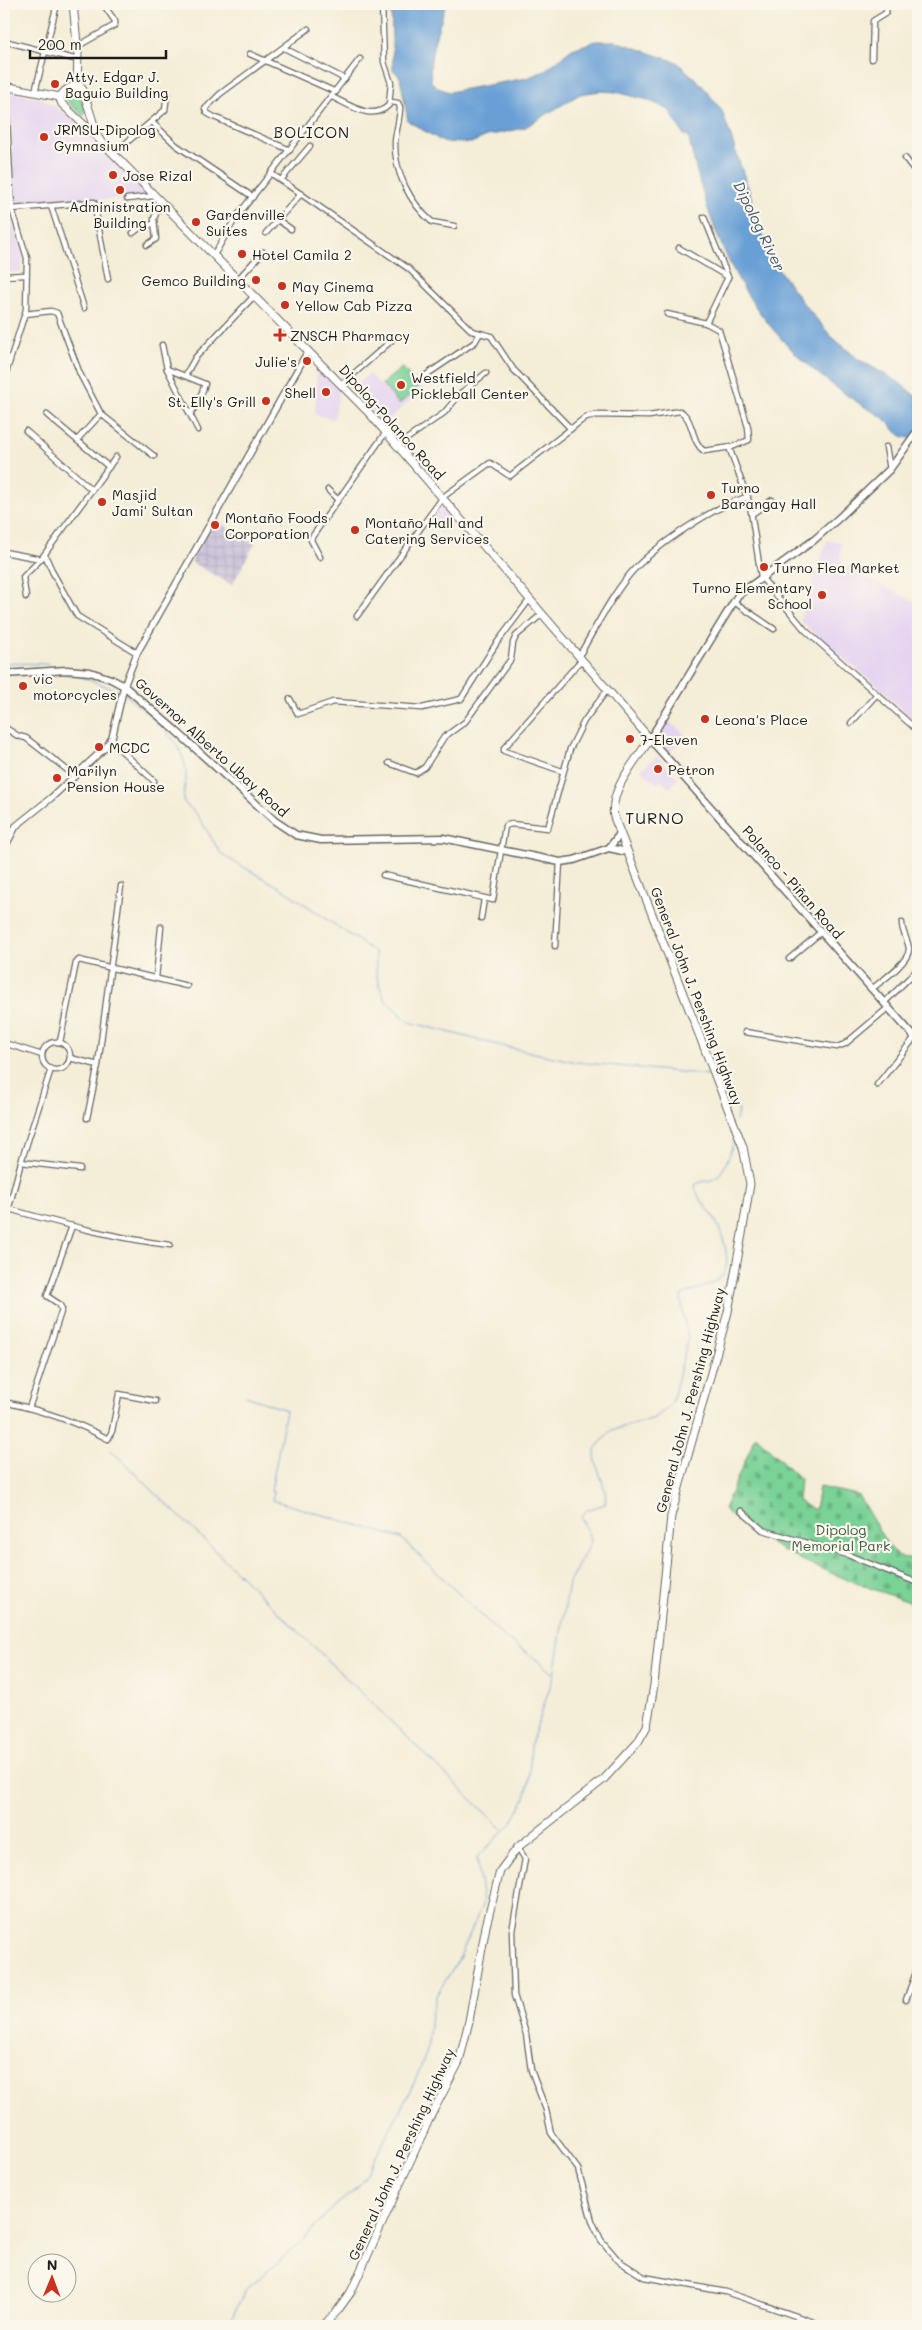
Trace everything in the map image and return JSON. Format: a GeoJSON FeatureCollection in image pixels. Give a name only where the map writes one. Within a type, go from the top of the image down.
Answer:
{"type":"FeatureCollection","features":[{"type":"Feature","properties":{"kind":"main road"},"geometry":{"type":"LineString","coordinates":[[73,4],[78,46],[77,86]]}},
{"type":"Feature","properties":{"kind":"main road"},"geometry":{"type":"LineString","coordinates":[[4,86],[60,97],[63,92],[77,86]]}},
{"type":"Feature","properties":{"kind":"main road"},"geometry":{"type":"LineString","coordinates":[[77,86],[83,90],[98,138]]}},
{"type":"Feature","properties":{"kind":"main road","name":"Dipolog-Polanco Road"},"geometry":{"type":"LineString","coordinates":[[60,97],[62,104],[308,350],[398,445],[650,738]]}},
{"type":"Feature","properties":{"kind":"main road"},"geometry":{"type":"LineString","coordinates":[[80,121],[85,121],[90,115]]}},
{"type":"Feature","properties":{"kind":"main road","name":"General John J. Pershing Highway"},"geometry":{"type":"LineString","coordinates":[[322,2326],[338,2310],[351,2292],[431,2115],[459,2062],[466,2038],[497,1882],[506,1862],[518,1847],[604,1779],[638,1742],[647,1726],[653,1693],[671,1516],[691,1438],[728,1312],[750,1184],[743,1147],[619,835],[614,817],[614,799],[734,602],[745,588],[814,540],[890,469],[918,430]]}},
{"type":"Feature","properties":{"kind":"main road","name":"Governor Alberto Ubay Road"},"geometry":{"type":"LineString","coordinates":[[4,674],[51,669],[98,674],[175,730],[255,804],[296,835],[321,840],[434,837],[560,862],[574,860],[609,848]]}},
{"type":"Feature","properties":{"kind":"main road","name":"Polanco - Piñan Road"},"geometry":{"type":"LineString","coordinates":[[650,738],[917,1039]]}},
{"type":"Feature","properties":{"kind":"main road"},"geometry":{"type":"LineString","coordinates":[[619,835],[609,848],[626,852]]}},
{"type":"Feature","properties":{"kind":"street"},"geometry":{"type":"LineString","coordinates":[[35,92],[57,4]]}},
{"type":"Feature","properties":{"kind":"street"},"geometry":{"type":"LineString","coordinates":[[78,46],[115,25],[115,21],[103,4]]}},
{"type":"Feature","properties":{"kind":"street"},"geometry":{"type":"LineString","coordinates":[[332,97],[375,114],[387,108],[391,102],[391,83],[384,66],[383,56],[382,4]]}},
{"type":"Feature","properties":{"kind":"street"},"geometry":{"type":"LineString","coordinates":[[872,59],[873,21],[886,13],[887,4]]}},
{"type":"Feature","properties":{"kind":"street"},"geometry":{"type":"LineString","coordinates":[[290,150],[206,112],[208,105],[220,94],[308,29]]}},
{"type":"Feature","properties":{"kind":"street"},"geometry":{"type":"LineString","coordinates":[[4,41],[78,60]]}},
{"type":"Feature","properties":{"kind":"street"},"geometry":{"type":"LineString","coordinates":[[284,48],[345,80]]}},
{"type":"Feature","properties":{"kind":"street"},"geometry":{"type":"LineString","coordinates":[[250,54],[336,92]]}},
{"type":"Feature","properties":{"kind":"street"},"geometry":{"type":"LineString","coordinates":[[214,255],[235,219],[360,59]]}},
{"type":"Feature","properties":{"kind":"street"},"geometry":{"type":"LineString","coordinates":[[4,86],[12,209],[26,251],[25,314],[4,379]]}},
{"type":"Feature","properties":{"kind":"street"},"geometry":{"type":"LineString","coordinates":[[114,154],[165,110],[167,94]]}},
{"type":"Feature","properties":{"kind":"street"},"geometry":{"type":"LineString","coordinates":[[391,102],[398,103],[400,107],[395,142],[398,164],[405,187],[432,222],[454,226]]}},
{"type":"Feature","properties":{"kind":"street"},"geometry":{"type":"LineString","coordinates":[[152,122],[176,145],[254,197]]}},
{"type":"Feature","properties":{"kind":"street"},"geometry":{"type":"LineString","coordinates":[[281,180],[310,146]]}},
{"type":"Feature","properties":{"kind":"street"},"geometry":{"type":"LineString","coordinates":[[905,158],[918,175]]}},
{"type":"Feature","properties":{"kind":"street"},"geometry":{"type":"LineString","coordinates":[[272,174],[410,269],[466,327],[479,335],[489,335],[493,338],[513,369],[571,429]]}},
{"type":"Feature","properties":{"kind":"street"},"geometry":{"type":"LineString","coordinates":[[266,233],[301,194]]}},
{"type":"Feature","properties":{"kind":"street"},"geometry":{"type":"LineString","coordinates":[[128,199],[157,199],[154,224],[156,241],[147,245]]}},
{"type":"Feature","properties":{"kind":"street"},"geometry":{"type":"LineString","coordinates":[[12,209],[94,202],[108,279]]}},
{"type":"Feature","properties":{"kind":"street"},"geometry":{"type":"LineString","coordinates":[[51,206],[84,308]]}},
{"type":"Feature","properties":{"kind":"street"},"geometry":{"type":"LineString","coordinates":[[704,218],[728,277],[706,323]]}},
{"type":"Feature","properties":{"kind":"street"},"geometry":{"type":"LineString","coordinates":[[278,220],[291,229]]}},
{"type":"Feature","properties":{"kind":"street"},"geometry":{"type":"LineString","coordinates":[[133,233],[142,226],[154,224]]}},
{"type":"Feature","properties":{"kind":"street"},"geometry":{"type":"LineString","coordinates":[[679,248],[728,277]]}},
{"type":"Feature","properties":{"kind":"street"},"geometry":{"type":"LineString","coordinates":[[238,279],[263,252]]}},
{"type":"Feature","properties":{"kind":"street"},"geometry":{"type":"LineString","coordinates":[[4,276],[25,275]]}},
{"type":"Feature","properties":{"kind":"street"},"geometry":{"type":"LineString","coordinates":[[185,376],[195,358],[254,296]]}},
{"type":"Feature","properties":{"kind":"street"},"geometry":{"type":"LineString","coordinates":[[25,314],[51,311],[56,314],[80,374],[101,414],[154,456]]}},
{"type":"Feature","properties":{"kind":"street"},"geometry":{"type":"LineString","coordinates":[[357,616],[443,498],[490,463],[495,464],[510,476],[591,416],[649,416],[680,411],[685,414],[701,450],[708,451],[747,442],[750,435],[718,330],[706,323],[667,314]]}},
{"type":"Feature","properties":{"kind":"street"},"geometry":{"type":"LineString","coordinates":[[426,375],[475,342],[479,335]]}},
{"type":"Feature","properties":{"kind":"street"},"geometry":{"type":"LineString","coordinates":[[341,385],[391,341]]}},
{"type":"Feature","properties":{"kind":"street"},"geometry":{"type":"LineString","coordinates":[[162,345],[167,369],[198,430]]}},
{"type":"Feature","properties":{"kind":"street"},"geometry":{"type":"LineString","coordinates":[[4,849],[16,826],[75,776],[110,740],[123,692],[137,653],[308,350]]}},
{"type":"Feature","properties":{"kind":"street"},"geometry":{"type":"LineString","coordinates":[[167,369],[204,384],[198,403],[190,414]]}},
{"type":"Feature","properties":{"kind":"street"},"geometry":{"type":"LineString","coordinates":[[398,445],[444,413],[461,394],[486,374]]}},
{"type":"Feature","properties":{"kind":"street"},"geometry":{"type":"LineString","coordinates":[[77,440],[101,414]]}},
{"type":"Feature","properties":{"kind":"street"},"geometry":{"type":"LineString","coordinates":[[47,415],[109,467]]}},
{"type":"Feature","properties":{"kind":"street"},"geometry":{"type":"LineString","coordinates":[[26,431],[92,490]]}},
{"type":"Feature","properties":{"kind":"street"},"geometry":{"type":"LineString","coordinates":[[320,557],[311,540],[386,432]]}},
{"type":"Feature","properties":{"kind":"street"},"geometry":{"type":"LineString","coordinates":[[729,447],[748,497],[761,576],[805,630],[918,731]]}},
{"type":"Feature","properties":{"kind":"street"},"geometry":{"type":"LineString","coordinates":[[886,448],[890,469]]}},
{"type":"Feature","properties":{"kind":"street"},"geometry":{"type":"LineString","coordinates":[[26,597],[23,577],[45,555],[116,457]]}},
{"type":"Feature","properties":{"kind":"street"},"geometry":{"type":"LineString","coordinates":[[328,490],[338,500]]}},
{"type":"Feature","properties":{"kind":"street"},"geometry":{"type":"LineString","coordinates":[[562,771],[504,751],[504,748],[580,657],[623,584],[635,569],[716,509],[748,497]]}},
{"type":"Feature","properties":{"kind":"street"},"geometry":{"type":"LineString","coordinates":[[752,514],[772,500]]}},
{"type":"Feature","properties":{"kind":"street"},"geometry":{"type":"LineString","coordinates":[[4,552],[41,559]]}},
{"type":"Feature","properties":{"kind":"street"},"geometry":{"type":"LineString","coordinates":[[45,555],[53,574],[78,616],[137,653]]}},
{"type":"Feature","properties":{"kind":"street"},"geometry":{"type":"LineString","coordinates":[[290,699],[298,714],[333,702],[422,708],[461,699],[496,644],[531,598]]}},
{"type":"Feature","properties":{"kind":"street"},"geometry":{"type":"LineString","coordinates":[[734,602],[774,629]]}},
{"type":"Feature","properties":{"kind":"street"},"geometry":{"type":"LineString","coordinates":[[389,763],[416,774],[422,770],[444,737],[466,722],[511,659],[513,642],[516,636],[544,613]]}},
{"type":"Feature","properties":{"kind":"street"},"geometry":{"type":"LineString","coordinates":[[383,875],[484,899],[493,899],[505,826],[508,824],[548,828],[562,771],[584,721],[608,689]]}},
{"type":"Feature","properties":{"kind":"street"},"geometry":{"type":"LineString","coordinates":[[851,724],[877,694]]}},
{"type":"Feature","properties":{"kind":"street"},"geometry":{"type":"LineString","coordinates":[[4,727],[18,736],[26,738],[75,776]]}},
{"type":"Feature","properties":{"kind":"street"},"geometry":{"type":"LineString","coordinates":[[110,740],[154,781]]}},
{"type":"Feature","properties":{"kind":"street"},"geometry":{"type":"LineString","coordinates":[[555,946],[560,862]]}},
{"type":"Feature","properties":{"kind":"street"},"geometry":{"type":"LineString","coordinates":[[87,1118],[98,1065],[109,967],[121,886]]}},
{"type":"Feature","properties":{"kind":"street"},"geometry":{"type":"LineString","coordinates":[[481,918],[484,899]]}},
{"type":"Feature","properties":{"kind":"street"},"geometry":{"type":"LineString","coordinates":[[873,988],[907,957],[909,948],[903,934],[902,923]]}},
{"type":"Feature","properties":{"kind":"street"},"geometry":{"type":"LineString","coordinates":[[156,978],[161,927]]}},
{"type":"Feature","properties":{"kind":"street"},"geometry":{"type":"LineString","coordinates":[[789,959],[821,932]]}},
{"type":"Feature","properties":{"kind":"street"},"geometry":{"type":"LineString","coordinates":[[60,1042],[76,963],[82,960],[187,986]]}},
{"type":"Feature","properties":{"kind":"street"},"geometry":{"type":"LineString","coordinates":[[745,1032],[827,1046],[842,1046],[887,1004],[918,969]]}},
{"type":"Feature","properties":{"kind":"street"},"geometry":{"type":"LineString","coordinates":[[877,1085],[917,1039]]}},
{"type":"Feature","properties":{"kind":"street"},"geometry":{"type":"LineString","coordinates":[[60,1042],[66,1047],[70,1058],[63,1068],[51,1069],[43,1062],[42,1055],[48,1044],[60,1042]]}},
{"type":"Feature","properties":{"kind":"street"},"geometry":{"type":"LineString","coordinates":[[4,1043],[42,1055]]}},
{"type":"Feature","properties":{"kind":"street"},"geometry":{"type":"LineString","coordinates":[[70,1058],[98,1065]]}},
{"type":"Feature","properties":{"kind":"street"},"geometry":{"type":"LineString","coordinates":[[4,1226],[21,1162],[51,1069]]}},
{"type":"Feature","properties":{"kind":"street"},"geometry":{"type":"LineString","coordinates":[[21,1162],[80,1169]]}},
{"type":"Feature","properties":{"kind":"street"},"geometry":{"type":"LineString","coordinates":[[9,1209],[72,1226],[113,1234],[122,1239],[170,1245]]}},
{"type":"Feature","properties":{"kind":"street"},"geometry":{"type":"LineString","coordinates":[[29,1408],[62,1309],[47,1296],[72,1226]]}},
{"type":"Feature","properties":{"kind":"street"},"geometry":{"type":"LineString","coordinates":[[4,1402],[76,1423],[108,1438],[112,1431],[119,1394],[155,1402]]}},
{"type":"Feature","properties":{"kind":"street"},"geometry":{"type":"LineString","coordinates":[[741,1511],[763,1530],[848,1554],[918,1583]]}},
{"type":"Feature","properties":{"kind":"street"},"geometry":{"type":"LineString","coordinates":[[518,1847],[525,1859],[512,1931],[514,1995],[526,2034],[531,2070],[546,2110],[551,2133],[578,2169],[592,2221],[601,2240],[619,2261],[644,2277],[657,2281],[726,2292],[825,2326]]}},
{"type":"Feature","properties":{"kind":"street"},"geometry":{"type":"LineString","coordinates":[[906,2000],[918,1967]]}},
{"type":"Feature","properties":{"kind":"shaded area"},"geometry":{"type":"Polygon","coordinates":[[[8,91],[43,99],[78,122],[150,196],[16,206],[8,91]]]}},
{"type":"Feature","properties":{"kind":"shaded area"},"geometry":{"type":"Polygon","coordinates":[[[4,108],[10,218],[23,255],[21,272],[4,273],[4,108]]]}},
{"type":"Feature","properties":{"kind":"shaded area"},"geometry":{"type":"Polygon","coordinates":[[[321,366],[342,389],[339,391],[334,419],[315,415],[317,369],[321,366]]]}},
{"type":"Feature","properties":{"kind":"shaded area"},"geometry":{"type":"Polygon","coordinates":[[[402,367],[423,389],[383,424],[352,389],[369,374],[380,385],[402,367]]]}},
{"type":"Feature","properties":{"kind":"shaded area"},"geometry":{"type":"Polygon","coordinates":[[[441,503],[444,503],[453,513],[441,534],[428,520],[441,503]]]}},
{"type":"Feature","properties":{"kind":"shaded area"},"geometry":{"type":"Polygon","coordinates":[[[214,520],[255,543],[232,585],[191,562],[214,520]]]}},
{"type":"Feature","properties":{"kind":"shaded area"},"geometry":{"type":"Polygon","coordinates":[[[827,541],[842,543],[840,563],[918,604],[918,725],[877,685],[829,647],[800,620],[827,541]]]}},
{"type":"Feature","properties":{"kind":"shaded area"},"geometry":{"type":"Polygon","coordinates":[[[668,721],[685,734],[669,753],[656,738],[668,721]]]}},
{"type":"Feature","properties":{"kind":"shaded area"},"geometry":{"type":"Polygon","coordinates":[[[657,756],[678,779],[669,788],[661,781],[658,784],[641,770],[657,756]]]}},
{"type":"Feature","properties":{"kind":"green space"},"geometry":{"type":"Polygon","coordinates":[[[73,91],[79,92],[86,113],[83,116],[65,100],[66,95],[73,91]]]}},
{"type":"Feature","properties":{"kind":"green space","name":"Westfield Pickleball Center"},"geometry":{"type":"Polygon","coordinates":[[[402,368],[420,386],[399,404],[382,384],[402,368]]]}},
{"type":"Feature","properties":{"kind":"green space","name":"Dipolog Memorial Park"},"geometry":{"type":"Polygon","coordinates":[[[756,1436],[800,1479],[798,1501],[815,1510],[819,1487],[858,1495],[887,1544],[899,1557],[918,1559],[918,1605],[842,1577],[791,1554],[744,1526],[724,1509],[756,1436]]]}},
{"type":"Feature","properties":{"kind":"water"},"geometry":{"type":"Polygon","coordinates":[[[391,4],[446,4],[434,42],[430,70],[431,81],[438,88],[449,92],[527,78],[544,71],[572,49],[596,41],[615,41],[677,62],[701,84],[722,111],[750,193],[757,222],[779,270],[803,303],[831,336],[858,359],[897,381],[918,398],[918,440],[900,435],[883,417],[829,382],[797,354],[769,325],[746,293],[728,259],[712,221],[699,180],[688,135],[684,135],[669,110],[648,100],[616,92],[600,91],[580,94],[524,128],[487,136],[471,143],[443,142],[408,121],[400,77],[393,70],[391,4]]]}},
{"type":"Feature","properties":{"kind":"waterway"},"geometry":{"type":"LineString","coordinates":[[4,663],[48,664]]}},
{"type":"Feature","properties":{"kind":"waterway"},"geometry":{"type":"LineString","coordinates":[[65,674],[79,676],[121,692]]}},
{"type":"Feature","properties":{"kind":"waterway"},"geometry":{"type":"LineString","coordinates":[[124,694],[154,719],[179,748],[186,772],[184,803],[196,813],[222,855],[281,888],[375,952],[377,977],[385,1000],[409,1022],[498,1045],[576,1062],[710,1075]]}},
{"type":"Feature","properties":{"kind":"waterway"},"geometry":{"type":"LineString","coordinates":[[720,1076],[725,1076],[738,1110],[736,1121]]}},
{"type":"Feature","properties":{"kind":"waterway"},"geometry":{"type":"LineString","coordinates":[[232,2326],[233,2315],[245,2291],[302,2241],[334,2206],[354,2192],[368,2172],[415,2081],[427,2051],[431,2014],[436,1996],[460,1957],[483,1903],[477,1857],[511,1824],[525,1798],[529,1782],[531,1744],[554,1675],[569,1583],[591,1541],[581,1516],[587,1510],[605,1504],[605,1490],[596,1463],[595,1449],[612,1430],[652,1419],[672,1403],[688,1338],[681,1302],[682,1295],[713,1283],[725,1271],[727,1256],[723,1239],[714,1218],[699,1198],[695,1185],[712,1180],[722,1172],[728,1160],[735,1136]]}},
{"type":"Feature","properties":{"kind":"waterway"},"geometry":{"type":"LineString","coordinates":[[246,1396],[286,1410],[271,1491],[274,1492],[272,1500],[401,1538],[505,1638],[537,1660],[553,1674]]}},
{"type":"Feature","properties":{"kind":"waterway"},"geometry":{"type":"LineString","coordinates":[[111,1450],[503,1830]]}},
{"type":"Feature","properties":{"kind":"place","name":"Atty. Edgar J. Baguio Building"},"geometry":{"type":"Point","coordinates":[55,84]}},
{"type":"Feature","properties":{"kind":"place","name":"JRMSU-Dipolog Gymnasium"},"geometry":{"type":"Point","coordinates":[44,137]}},
{"type":"Feature","properties":{"kind":"place","name":"Jose Rizal"},"geometry":{"type":"Point","coordinates":[113,175]}},
{"type":"Feature","properties":{"kind":"place","name":"Administration Building"},"geometry":{"type":"Point","coordinates":[120,190]}},
{"type":"Feature","properties":{"kind":"place","name":"Gardenville Suites"},"geometry":{"type":"Point","coordinates":[196,222]}},
{"type":"Feature","properties":{"kind":"place","name":"Hotel Camila 2"},"geometry":{"type":"Point","coordinates":[242,254]}},
{"type":"Feature","properties":{"kind":"place","name":"Gemco Building"},"geometry":{"type":"Point","coordinates":[256,280]}},
{"type":"Feature","properties":{"kind":"place","name":"May Cinema"},"geometry":{"type":"Point","coordinates":[282,286]}},
{"type":"Feature","properties":{"kind":"place","name":"Yellow Cab Pizza"},"geometry":{"type":"Point","coordinates":[285,305]}},
{"type":"Feature","properties":{"kind":"place","name":"ZNSCH Pharmacy"},"geometry":{"type":"Point","coordinates":[280,335]}},
{"type":"Feature","properties":{"kind":"place","name":"Julie's"},"geometry":{"type":"Point","coordinates":[307,361]}},
{"type":"Feature","properties":{"kind":"place","name":"Westfield Pickleball Center"},"geometry":{"type":"Point","coordinates":[401,385]}},
{"type":"Feature","properties":{"kind":"place","name":"Shell"},"geometry":{"type":"Point","coordinates":[326,392]}},
{"type":"Feature","properties":{"kind":"place","name":"St. Elly's Grill"},"geometry":{"type":"Point","coordinates":[266,401]}},
{"type":"Feature","properties":{"kind":"place","name":"Turno Barangay Hall"},"geometry":{"type":"Point","coordinates":[711,495]}},
{"type":"Feature","properties":{"kind":"place","name":"Masjid Jami' Sultan"},"geometry":{"type":"Point","coordinates":[102,502]}},
{"type":"Feature","properties":{"kind":"place","name":"Montaño Foods Corporation"},"geometry":{"type":"Point","coordinates":[215,525]}},
{"type":"Feature","properties":{"kind":"place","name":"Montaño Hall and Catering Services"},"geometry":{"type":"Point","coordinates":[355,530]}},
{"type":"Feature","properties":{"kind":"place","name":"Turno Flea Market"},"geometry":{"type":"Point","coordinates":[764,567]}},
{"type":"Feature","properties":{"kind":"place","name":"Turno Elementary School"},"geometry":{"type":"Point","coordinates":[822,595]}},
{"type":"Feature","properties":{"kind":"place","name":"vic motorcycles"},"geometry":{"type":"Point","coordinates":[23,686]}},
{"type":"Feature","properties":{"kind":"place","name":"Leona's Place"},"geometry":{"type":"Point","coordinates":[705,719]}},
{"type":"Feature","properties":{"kind":"place","name":"7-Eleven"},"geometry":{"type":"Point","coordinates":[630,739]}},
{"type":"Feature","properties":{"kind":"place","name":"MCDC"},"geometry":{"type":"Point","coordinates":[99,747]}},
{"type":"Feature","properties":{"kind":"place","name":"Petron"},"geometry":{"type":"Point","coordinates":[658,769]}},
{"type":"Feature","properties":{"kind":"place","name":"Marilyn Pension House"},"geometry":{"type":"Point","coordinates":[57,778]}},
{"type":"Feature","properties":{"kind":"district","name":"BOLICON"},"geometry":{"type":"Point","coordinates":[312,132]}},
{"type":"Feature","properties":{"kind":"district","name":"TURNO"},"geometry":{"type":"Point","coordinates":[655,817]}},
{"type":"Feature","properties":{"kind":"water label","name":"Dipolog River"},"geometry":{"type":"Point","coordinates":[760,226]}}]}
